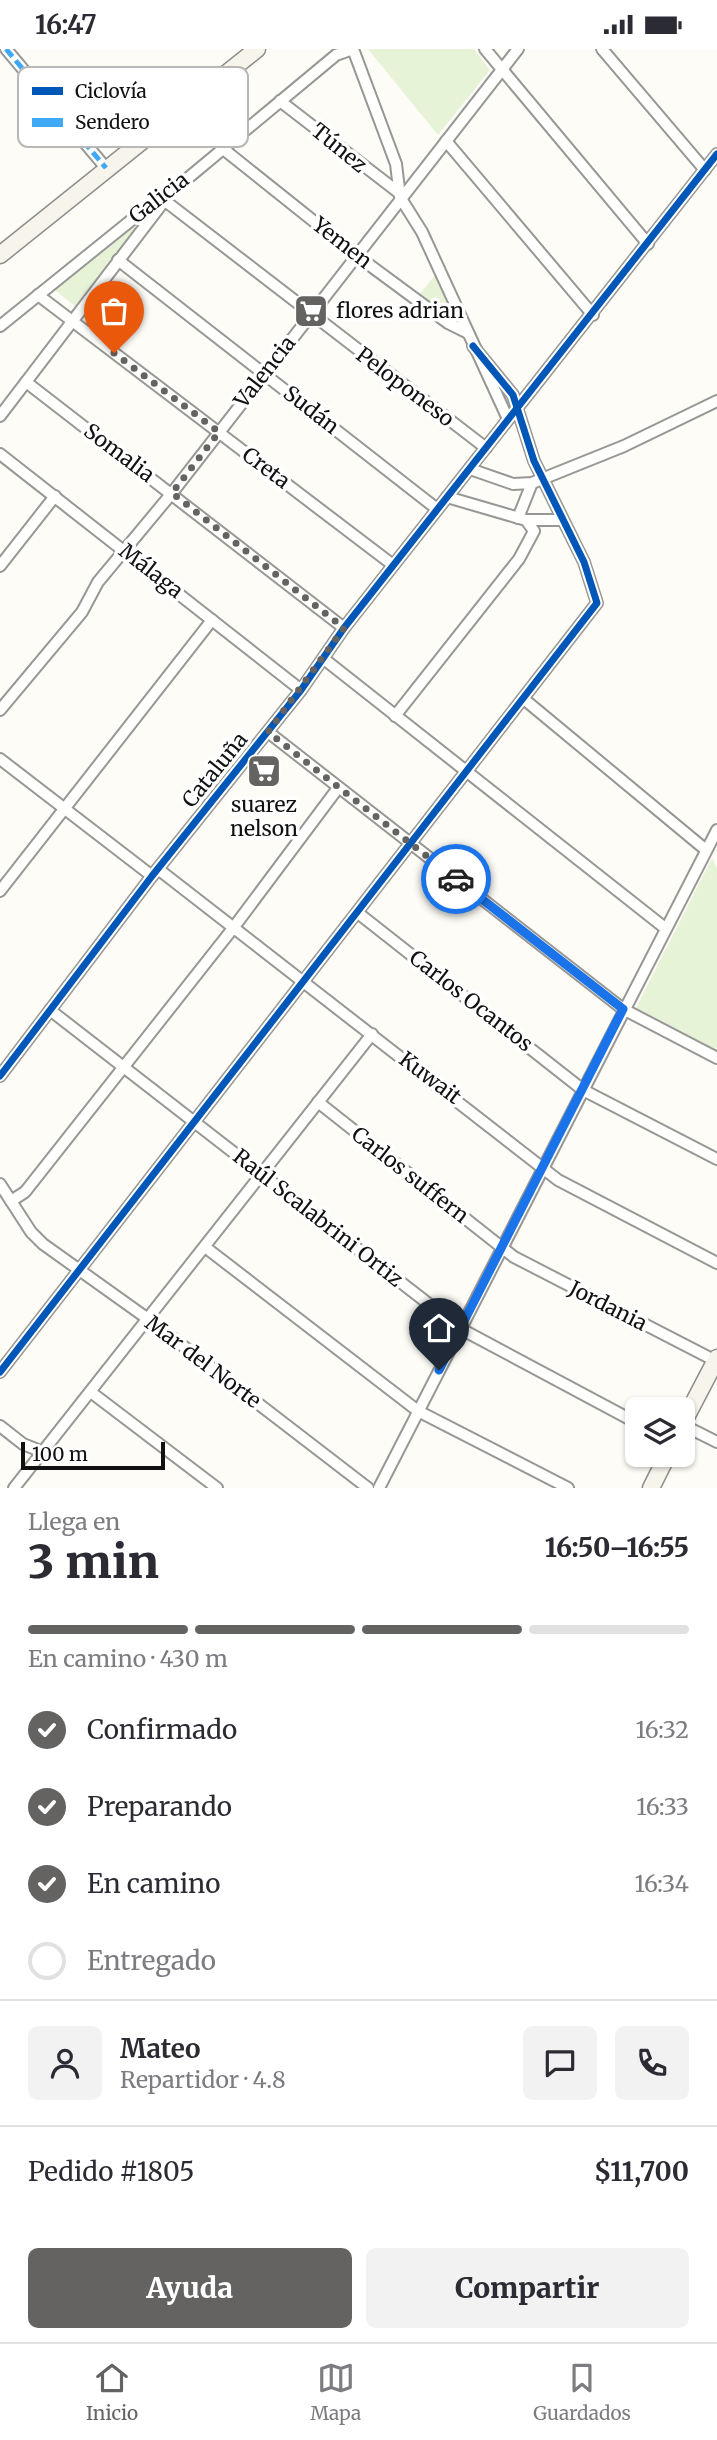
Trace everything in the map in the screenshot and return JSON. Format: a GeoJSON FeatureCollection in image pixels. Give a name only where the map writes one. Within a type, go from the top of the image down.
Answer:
{"type":"FeatureCollection","features":[{"type":"Feature","properties":{"kind":"street"},"geometry":{"type":"LineString","coordinates":[[6,49],[21,67]]}},
{"type":"Feature","properties":{"kind":"street"},"geometry":{"type":"LineString","coordinates":[[234,67],[257,49]]}},
{"type":"Feature","properties":{"kind":"street"},"geometry":{"type":"LineString","coordinates":[[353,49],[396,164],[399,195],[422,232],[508,419]]}},
{"type":"Feature","properties":{"kind":"street","name":"Galicia"},"geometry":{"type":"LineString","coordinates":[[248,127],[340,51],[353,49]]}},
{"type":"Feature","properties":{"kind":"street"},"geometry":{"type":"LineString","coordinates":[[485,49],[648,244]]}},
{"type":"Feature","properties":{"kind":"street","name":"Valencia"},"geometry":{"type":"LineString","coordinates":[[0,710],[82,612],[98,582],[265,374],[399,195],[446,141],[518,49]]}},
{"type":"Feature","properties":{"kind":"street"},"geometry":{"type":"LineString","coordinates":[[602,49],[712,167]]}},
{"type":"Feature","properties":{"kind":"street","name":"Túnez"},"geometry":{"type":"LineString","coordinates":[[280,101],[399,195]]}},
{"type":"Feature","properties":{"kind":"street"},"geometry":{"type":"LineString","coordinates":[[446,141],[593,315]]}},
{"type":"Feature","properties":{"kind":"street"},"geometry":{"type":"LineString","coordinates":[[88,147],[106,168]]}},
{"type":"Feature","properties":{"kind":"street"},"geometry":{"type":"LineString","coordinates":[[0,255],[133,147]]}},
{"type":"Feature","properties":{"kind":"street","name":"Galicia"},"geometry":{"type":"LineString","coordinates":[[0,325],[182,183],[222,148]]}},
{"type":"Feature","properties":{"kind":"street","name":"Yemen"},"geometry":{"type":"LineString","coordinates":[[222,148],[356,255],[448,323],[466,331]]}},
{"type":"Feature","properties":{"kind":"street","name":"Cataluña"},"geometry":{"type":"LineString","coordinates":[[0,1076],[155,872],[268,732],[393,565],[712,167],[717,154]]}},
{"type":"Feature","properties":{"kind":"street"},"geometry":{"type":"LineString","coordinates":[[0,417],[163,198]]}},
{"type":"Feature","properties":{"kind":"street","name":"Peloponeso"},"geometry":{"type":"LineString","coordinates":[[163,198],[310,315],[486,448]]}},
{"type":"Feature","properties":{"kind":"street","name":"Sudán"},"geometry":{"type":"LineString","coordinates":[[118,260],[437,509]]}},
{"type":"Feature","properties":{"kind":"street","name":"Creta"},"geometry":{"type":"LineString","coordinates":[[38,295],[393,565]]}},
{"type":"Feature","properties":{"kind":"street"},"geometry":{"type":"LineString","coordinates":[[0,1372],[525,701],[597,603],[584,562],[542,477],[508,388],[473,347]]}},
{"type":"Feature","properties":{"kind":"street","name":"Somalia"},"geometry":{"type":"LineString","coordinates":[[26,382],[344,628]]}},
{"type":"Feature","properties":{"kind":"street"},"geometry":{"type":"LineString","coordinates":[[470,469],[513,484],[532,483],[624,446],[717,401]]}},
{"type":"Feature","properties":{"kind":"street","name":"Málaga"},"geometry":{"type":"LineString","coordinates":[[0,454],[301,689]]}},
{"type":"Feature","properties":{"kind":"street"},"geometry":{"type":"LineString","coordinates":[[522,519],[532,483]]}},
{"type":"Feature","properties":{"kind":"street"},"geometry":{"type":"LineString","coordinates":[[0,566],[55,496]]}},
{"type":"Feature","properties":{"kind":"street"},"geometry":{"type":"LineString","coordinates":[[447,497],[522,519],[562,520]]}},
{"type":"Feature","properties":{"kind":"street"},"geometry":{"type":"LineString","coordinates":[[395,716],[519,559],[534,531],[522,519]]}},
{"type":"Feature","properties":{"kind":"street"},"geometry":{"type":"LineString","coordinates":[[0,891],[212,620]]}},
{"type":"Feature","properties":{"kind":"street"},"geometry":{"type":"LineString","coordinates":[[324,659],[665,928]]}},
{"type":"Feature","properties":{"kind":"street"},"geometry":{"type":"LineString","coordinates":[[379,1488],[623,1009],[713,843],[525,701]]}},
{"type":"Feature","properties":{"kind":"street"},"geometry":{"type":"LineString","coordinates":[[268,732],[623,1009],[717,1058]]}},
{"type":"Feature","properties":{"kind":"street","name":"Kuwait"},"geometry":{"type":"LineString","coordinates":[[0,759],[306,982],[558,1180],[717,1263]]}},
{"type":"Feature","properties":{"kind":"street"},"geometry":{"type":"LineString","coordinates":[[11,1201],[25,1192],[233,927],[338,788]]}},
{"type":"Feature","properties":{"kind":"street","name":"Carlos Ocantos"},"geometry":{"type":"LineString","coordinates":[[358,913],[583,1090],[717,1159]]}},
{"type":"Feature","properties":{"kind":"street","name":"Raúl Scalabrini Ortiz"},"geometry":{"type":"LineString","coordinates":[[50,1010],[461,1329],[625,1417]]}},
{"type":"Feature","properties":{"kind":"street"},"geometry":{"type":"LineString","coordinates":[[14,1488],[92,1393],[372,1034]]}},
{"type":"Feature","properties":{"kind":"street","name":"Carlos suffern"},"geometry":{"type":"LineString","coordinates":[[318,1102],[503,1248]]}},
{"type":"Feature","properties":{"kind":"street","name":"Mar del Norte"},"geometry":{"type":"LineString","coordinates":[[0,1184],[37,1238],[148,1319],[368,1488]]}},
{"type":"Feature","properties":{"kind":"street"},"geometry":{"type":"LineString","coordinates":[[205,1247],[418,1411],[568,1488]]}},
{"type":"Feature","properties":{"kind":"street","name":"Jordania"},"geometry":{"type":"LineString","coordinates":[[503,1248],[514,1257],[716,1359]]}},
{"type":"Feature","properties":{"kind":"street"},"geometry":{"type":"LineString","coordinates":[[695,1401],[716,1359]]}},
{"type":"Feature","properties":{"kind":"street"},"geometry":{"type":"LineString","coordinates":[[92,1393],[217,1488]]}},
{"type":"Feature","properties":{"kind":"street"},"geometry":{"type":"LineString","coordinates":[[0,1426],[23,1444],[43,1452]]}},
{"type":"Feature","properties":{"kind":"street"},"geometry":{"type":"LineString","coordinates":[[695,1431],[717,1442]]}},
{"type":"Feature","properties":{"kind":"street"},"geometry":{"type":"LineString","coordinates":[[651,1488],[662,1467]]}},
{"type":"Feature","properties":{"kind":"green space"},"geometry":{"type":"Polygon","coordinates":[[[368,49],[474,49],[490,70],[438,135],[368,49]]]}},
{"type":"Feature","properties":{"kind":"green space"},"geometry":{"type":"Polygon","coordinates":[[[133,226],[137,229],[76,307],[55,290],[133,226]]]}},
{"type":"Feature","properties":{"kind":"green space"},"geometry":{"type":"Polygon","coordinates":[[[436,274],[453,314],[451,320],[419,295],[436,274]]]}},
{"type":"Feature","properties":{"kind":"green space"},"geometry":{"type":"Polygon","coordinates":[[[712,858],[717,868],[717,1051],[635,1010],[712,858]]]}},
{"type":"Feature","properties":{"kind":"marked path"},"geometry":{"type":"LineString","coordinates":[[6,49],[21,67]]}},
{"type":"Feature","properties":{"kind":"marked path"},"geometry":{"type":"LineString","coordinates":[[88,147],[106,168]]}},
{"type":"Feature","properties":{"kind":"cycle path"},"geometry":{"type":"LineString","coordinates":[[0,1076],[152,876],[301,690],[344,628],[717,154]]}},
{"type":"Feature","properties":{"kind":"cycle path"},"geometry":{"type":"LineString","coordinates":[[0,1372],[597,603],[584,562],[534,461],[513,395],[473,346]]}},
{"type":"Feature","properties":{"kind":"way so far"},"geometry":{"type":"LineString","coordinates":[[114,353],[219,432],[172,493],[344,628],[324,659],[268,732],[456,879]]}},
{"type":"Feature","properties":{"kind":"place","name":"flores adrian"},"geometry":{"type":"Point","coordinates":[311,311]}},
{"type":"Feature","properties":{"kind":"place","name":"suarez nelson"},"geometry":{"type":"Point","coordinates":[264,771]}},
{"type":"Feature","properties":{"kind":"route"},"geometry":{"type":"LineString","coordinates":[[439,1370],[623,1009],[456,879]]}}]}
